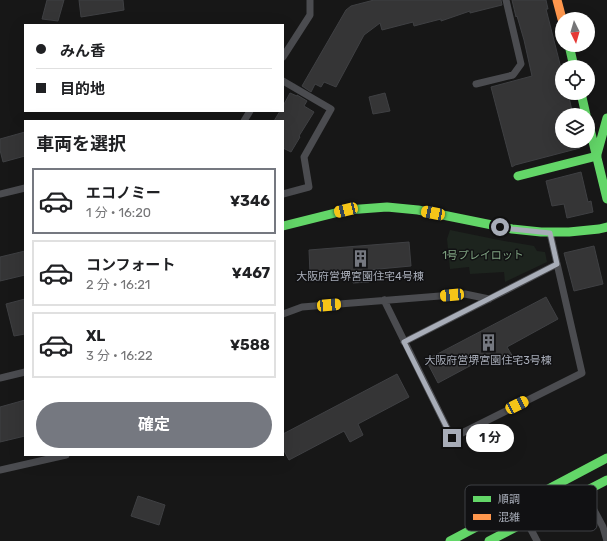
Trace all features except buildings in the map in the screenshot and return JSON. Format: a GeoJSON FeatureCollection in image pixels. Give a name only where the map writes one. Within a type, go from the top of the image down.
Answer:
{"type":"FeatureCollection","features":[{"type":"Feature","properties":{"kind":"street"},"geometry":{"type":"LineString","coordinates":[[557,0],[560,12]]}},
{"type":"Feature","properties":{"kind":"street"},"geometry":{"type":"LineString","coordinates":[[597,156],[607,118]]}},
{"type":"Feature","properties":{"kind":"street"},"geometry":{"type":"LineString","coordinates":[[595,148],[607,200]]}},
{"type":"Feature","properties":{"kind":"street"},"geometry":{"type":"LineString","coordinates":[[518,176],[597,156]]}},
{"type":"Feature","properties":{"kind":"street"},"geometry":{"type":"LineString","coordinates":[[284,226],[346,210],[387,207],[418,210],[512,229],[550,233],[607,227]]}},
{"type":"Feature","properties":{"kind":"street"},"geometry":{"type":"LineString","coordinates":[[556,485],[607,458]]}},
{"type":"Feature","properties":{"kind":"street"},"geometry":{"type":"LineString","coordinates":[[597,485],[607,480]]}},
{"type":"Feature","properties":{"kind":"street"},"geometry":{"type":"LineString","coordinates":[[450,541],[469,531]]}},
{"type":"Feature","properties":{"kind":"street"},"geometry":{"type":"LineString","coordinates":[[489,541],[509,531]]}},
{"type":"Feature","properties":{"kind":"lane"},"geometry":{"type":"LineString","coordinates":[[284,55],[310,15],[310,0]]}},
{"type":"Feature","properties":{"kind":"lane"},"geometry":{"type":"LineString","coordinates":[[476,84],[513,75],[521,64],[506,0]]}},
{"type":"Feature","properties":{"kind":"lane"},"geometry":{"type":"LineString","coordinates":[[284,82],[331,109],[304,157],[310,187],[284,194]]}},
{"type":"Feature","properties":{"kind":"lane"},"geometry":{"type":"LineString","coordinates":[[0,194],[24,188]]}},
{"type":"Feature","properties":{"kind":"lane"},"geometry":{"type":"LineString","coordinates":[[384,300],[452,438],[582,372],[550,233]]}},
{"type":"Feature","properties":{"kind":"lane"},"geometry":{"type":"LineString","coordinates":[[404,342],[557,264]]}},
{"type":"Feature","properties":{"kind":"lane"},"geometry":{"type":"LineString","coordinates":[[284,314],[302,307],[465,294],[489,300]]}},
{"type":"Feature","properties":{"kind":"lane"},"geometry":{"type":"LineString","coordinates":[[0,378],[24,372]]}},
{"type":"Feature","properties":{"kind":"lane"},"geometry":{"type":"LineString","coordinates":[[0,470],[50,456]]}},
{"type":"Feature","properties":{"kind":"lane"},"geometry":{"type":"LineString","coordinates":[[597,516],[603,527],[607,541]]}},
{"type":"Feature","properties":{"kind":"lane"},"geometry":{"type":"LineString","coordinates":[[532,531],[537,541]]}},
{"type":"Feature","properties":{"kind":"green space","name":"1号プレイロット"},"geometry":{"type":"Polygon","coordinates":[[[450,230],[534,246],[537,251],[545,252],[547,262],[505,282],[504,272],[470,274],[469,267],[450,269],[447,239],[450,230]]]}},
{"type":"Feature","properties":{"kind":"traffic: fast"},"geometry":{"type":"LineString","coordinates":[[571,52],[572,60]]}},
{"type":"Feature","properties":{"kind":"traffic: fast"},"geometry":{"type":"LineString","coordinates":[[583,100],[584,108]]}},
{"type":"Feature","properties":{"kind":"traffic: fast"},"geometry":{"type":"LineString","coordinates":[[597,154],[607,118]]}},
{"type":"Feature","properties":{"kind":"traffic: fast"},"geometry":{"type":"LineString","coordinates":[[595,148],[607,199]]}},
{"type":"Feature","properties":{"kind":"traffic: fast"},"geometry":{"type":"LineString","coordinates":[[518,176],[597,156]]}},
{"type":"Feature","properties":{"kind":"traffic: fast"},"geometry":{"type":"LineString","coordinates":[[284,226],[347,210],[387,207],[418,210],[512,229],[541,232],[569,232],[607,227]]}},
{"type":"Feature","properties":{"kind":"traffic: fast"},"geometry":{"type":"LineString","coordinates":[[556,485],[607,458]]}},
{"type":"Feature","properties":{"kind":"traffic: fast"},"geometry":{"type":"LineString","coordinates":[[597,485],[607,480]]}},
{"type":"Feature","properties":{"kind":"traffic: fast"},"geometry":{"type":"LineString","coordinates":[[450,541],[469,531]]}},
{"type":"Feature","properties":{"kind":"traffic: fast"},"geometry":{"type":"LineString","coordinates":[[489,541],[508,531]]}},
{"type":"Feature","properties":{"kind":"traffic: slow"},"geometry":{"type":"LineString","coordinates":[[557,0],[560,12]]}},
{"type":"Feature","properties":{"kind":"place","name":"大阪府営堺宮園住宅4号棟"},"geometry":{"type":"Point","coordinates":[360,258]}},
{"type":"Feature","properties":{"kind":"place","name":"大阪府営堺宮園住宅3号棟"},"geometry":{"type":"Point","coordinates":[488,342]}},
{"type":"Feature","properties":{"kind":"route"},"geometry":{"type":"LineString","coordinates":[[452,438],[404,342],[557,264],[550,233],[500,227]]}}]}
